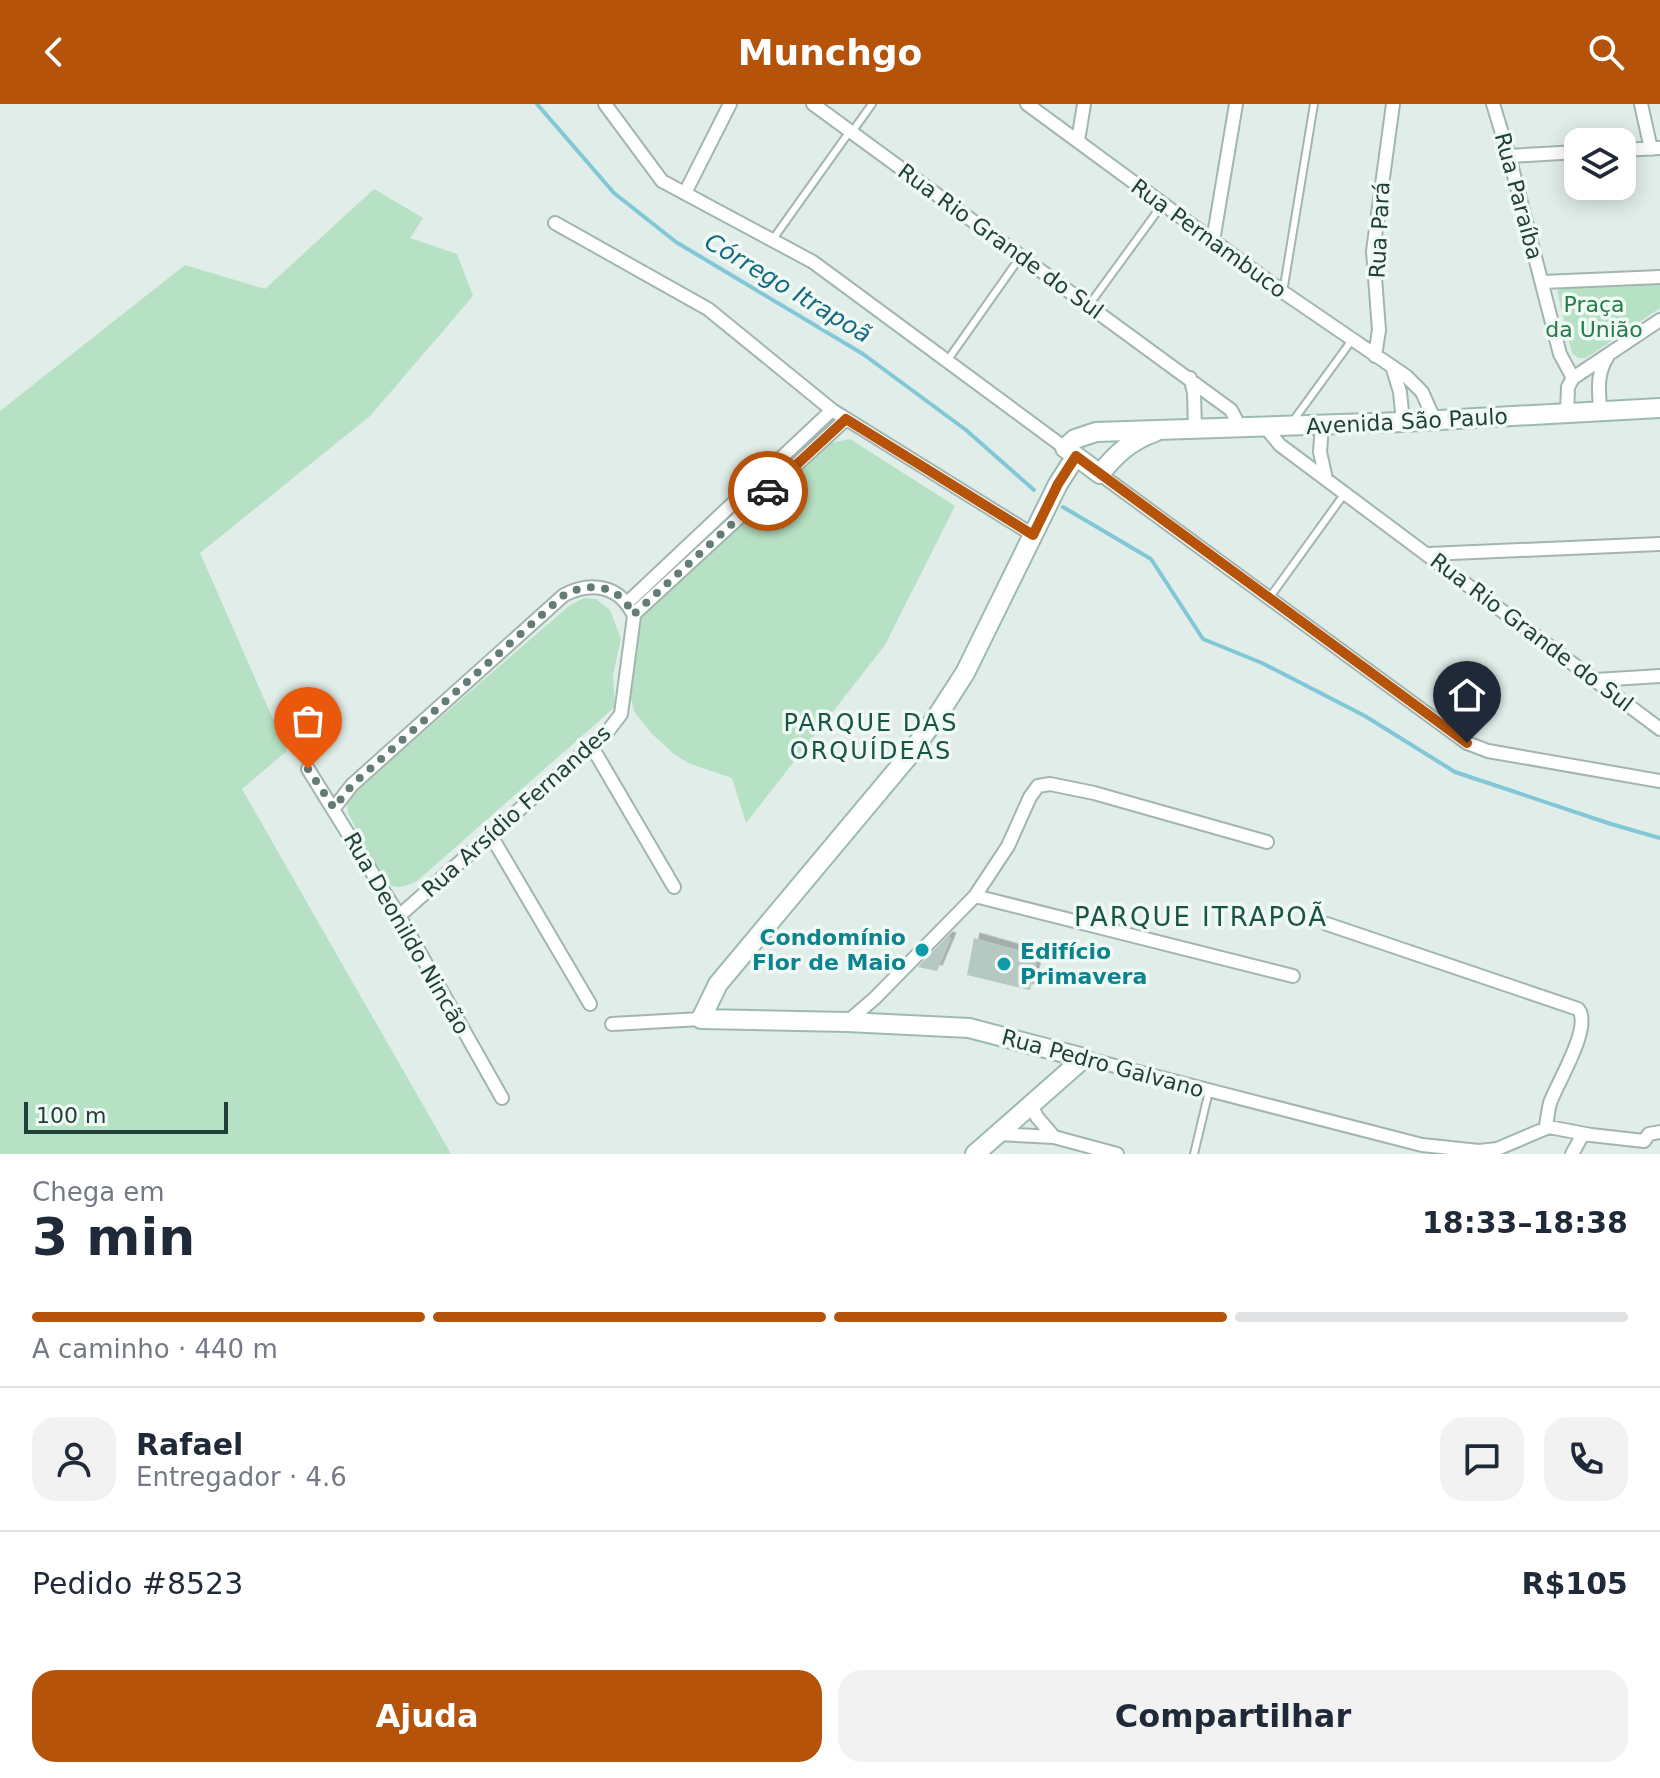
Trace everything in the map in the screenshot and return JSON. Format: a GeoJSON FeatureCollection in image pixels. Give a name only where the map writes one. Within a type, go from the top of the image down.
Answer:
{"type":"FeatureCollection","features":[{"type":"Feature","properties":{"kind":"main road","name":"Avenida São Paulo"},"geometry":{"type":"LineString","coordinates":[[1070,452],[1075,439],[1090,433],[1435,421],[1660,408]]}},
{"type":"Feature","properties":{"kind":"main road","name":"Avenida São Paulo"},"geometry":{"type":"LineString","coordinates":[[1100,474],[1129,444],[1155,432]]}},
{"type":"Feature","properties":{"kind":"main road"},"geometry":{"type":"LineString","coordinates":[[701,1019],[718,984],[907,758],[936,718],[965,673],[1058,484],[1070,452],[1100,474]]}},
{"type":"Feature","properties":{"kind":"main road","name":"Rua Pedro Galvano"},"geometry":{"type":"LineString","coordinates":[[701,1019],[969,1028],[1084,1058]]}},
{"type":"Feature","properties":{"kind":"main road"},"geometry":{"type":"LineString","coordinates":[[975,1154],[1084,1058]]}},
{"type":"Feature","properties":{"kind":"street"},"geometry":{"type":"LineString","coordinates":[[605,104],[662,181],[813,262],[1070,452]]}},
{"type":"Feature","properties":{"kind":"street"},"geometry":{"type":"LineString","coordinates":[[685,193],[730,104]]}},
{"type":"Feature","properties":{"kind":"street","name":"Rua Rio Grande do Sul"},"geometry":{"type":"LineString","coordinates":[[813,104],[1190,378],[1231,410],[1241,429]]}},
{"type":"Feature","properties":{"kind":"street","name":"Rua Pernambuco"},"geometry":{"type":"LineString","coordinates":[[1027,104],[1283,292],[1406,376],[1422,392],[1435,421]]}},
{"type":"Feature","properties":{"kind":"street"},"geometry":{"type":"LineString","coordinates":[[1078,141],[1084,104]]}},
{"type":"Feature","properties":{"kind":"street"},"geometry":{"type":"LineString","coordinates":[[1213,241],[1236,104]]}},
{"type":"Feature","properties":{"kind":"street","name":"Rua Pará"},"geometry":{"type":"LineString","coordinates":[[1375,356],[1379,330],[1373,251],[1393,104]]}},
{"type":"Feature","properties":{"kind":"street","name":"Rua Paraíba"},"geometry":{"type":"LineString","coordinates":[[1493,104],[1560,354],[1573,378]]}},
{"type":"Feature","properties":{"kind":"street"},"geometry":{"type":"LineString","coordinates":[[1636,149],[1656,148],[1641,104]]}},
{"type":"Feature","properties":{"kind":"street"},"geometry":{"type":"LineString","coordinates":[[1509,156],[1564,153]]}},
{"type":"Feature","properties":{"kind":"street"},"geometry":{"type":"LineString","coordinates":[[555,223],[708,309],[832,410],[1033,535]]}},
{"type":"Feature","properties":{"kind":"street"},"geometry":{"type":"LineString","coordinates":[[1543,282],[1660,277]]}},
{"type":"Feature","properties":{"kind":"street"},"geometry":{"type":"LineString","coordinates":[[1567,412],[1568,387],[1573,378],[1660,320]]}},
{"type":"Feature","properties":{"kind":"street"},"geometry":{"type":"LineString","coordinates":[[1600,410],[1598,378],[1609,354]]}},
{"type":"Feature","properties":{"kind":"street"},"geometry":{"type":"LineString","coordinates":[[1393,369],[1400,392],[1403,422]]}},
{"type":"Feature","properties":{"kind":"street"},"geometry":{"type":"LineString","coordinates":[[1190,378],[1194,392],[1195,431]]}},
{"type":"Feature","properties":{"kind":"street"},"geometry":{"type":"LineString","coordinates":[[630,608],[832,410]]}},
{"type":"Feature","properties":{"kind":"street"},"geometry":{"type":"LineString","coordinates":[[630,608],[846,419]]}},
{"type":"Feature","properties":{"kind":"street"},"geometry":{"type":"LineString","coordinates":[[1322,425],[1320,452],[1326,479]]}},
{"type":"Feature","properties":{"kind":"street","name":"Rua Rio Grande do Sul"},"geometry":{"type":"LineString","coordinates":[[1266,428],[1280,445],[1660,729]]}},
{"type":"Feature","properties":{"kind":"street"},"geometry":{"type":"LineString","coordinates":[[1100,474],[1467,743],[1488,751],[1660,781]]}},
{"type":"Feature","properties":{"kind":"street"},"geometry":{"type":"LineString","coordinates":[[1429,554],[1660,544]]}},
{"type":"Feature","properties":{"kind":"street"},"geometry":{"type":"LineString","coordinates":[[334,808],[352,785],[564,595],[588,586],[612,590],[630,608]]}},
{"type":"Feature","properties":{"kind":"street","name":"Rua Arsídio Fernandes"},"geometry":{"type":"LineString","coordinates":[[399,916],[592,747],[621,714],[630,608]]}},
{"type":"Feature","properties":{"kind":"street"},"geometry":{"type":"LineString","coordinates":[[1596,680],[1660,676]]}},
{"type":"Feature","properties":{"kind":"street"},"geometry":{"type":"LineString","coordinates":[[592,747],[674,887]]}},
{"type":"Feature","properties":{"kind":"street","name":"Rua Deonildo Nincão"},"geometry":{"type":"LineString","coordinates":[[308,769],[399,916],[502,1098]]}},
{"type":"Feature","properties":{"kind":"street"},"geometry":{"type":"LineString","coordinates":[[847,1022],[875,998],[975,896],[1008,846],[1038,786],[1050,784],[1094,793],[1267,842]]}},
{"type":"Feature","properties":{"kind":"street"},"geometry":{"type":"LineString","coordinates":[[490,834],[590,1004]]}},
{"type":"Feature","properties":{"kind":"street"},"geometry":{"type":"LineString","coordinates":[[975,896],[1293,976]]}},
{"type":"Feature","properties":{"kind":"street"},"geometry":{"type":"LineString","coordinates":[[1327,924],[1578,1009],[1583,1021],[1551,1101],[1546,1127],[1583,1134],[1653,1137]]}},
{"type":"Feature","properties":{"kind":"street"},"geometry":{"type":"LineString","coordinates":[[875,998],[877,1023]]}},
{"type":"Feature","properties":{"kind":"street","name":"Rua Pedro Galvano"},"geometry":{"type":"LineString","coordinates":[[612,1024],[701,1019]]}},
{"type":"Feature","properties":{"kind":"street","name":"Rua Pedro Galvano"},"geometry":{"type":"LineString","coordinates":[[1084,1058],[1422,1145],[1479,1151],[1497,1149],[1546,1127]]}},
{"type":"Feature","properties":{"kind":"street"},"geometry":{"type":"LineString","coordinates":[[1031,1105],[1054,1137]]}},
{"type":"Feature","properties":{"kind":"street"},"geometry":{"type":"LineString","coordinates":[[997,1134],[1054,1137],[1117,1154]]}},
{"type":"Feature","properties":{"kind":"street"},"geometry":{"type":"LineString","coordinates":[[1572,1154],[1583,1134]]}},
{"type":"Feature","properties":{"kind":"lane"},"geometry":{"type":"LineString","coordinates":[[773,239],[872,104]]}},
{"type":"Feature","properties":{"kind":"lane"},"geometry":{"type":"LineString","coordinates":[[1283,292],[1314,104]]}},
{"type":"Feature","properties":{"kind":"lane"},"geometry":{"type":"LineString","coordinates":[[1089,305],[1163,204]]}},
{"type":"Feature","properties":{"kind":"lane"},"geometry":{"type":"LineString","coordinates":[[947,361],[1021,256]]}},
{"type":"Feature","properties":{"kind":"lane"},"geometry":{"type":"LineString","coordinates":[[1289,427],[1352,340]]}},
{"type":"Feature","properties":{"kind":"lane"},"geometry":{"type":"LineString","coordinates":[[1269,599],[1345,493]]}},
{"type":"Feature","properties":{"kind":"lane"},"geometry":{"type":"LineString","coordinates":[[1194,1154],[1209,1091]]}},
{"type":"Feature","properties":{"kind":"green space"},"geometry":{"type":"Polygon","coordinates":[[[374,189],[423,218],[410,238],[457,254],[473,296],[370,416],[200,553],[287,751],[242,789],[451,1154],[0,1154],[0,411],[185,265],[265,289],[374,189]]]}},
{"type":"Feature","properties":{"kind":"green space","name":"Praça da União"},"geometry":{"type":"Polygon","coordinates":[[[1660,284],[1660,308],[1586,358],[1578,358],[1572,353],[1557,291],[1562,288],[1660,284]]]}},
{"type":"Feature","properties":{"kind":"green space"},"geometry":{"type":"Polygon","coordinates":[[[850,439],[955,506],[885,645],[746,823],[732,778],[688,763],[674,754],[651,733],[634,711],[631,699],[633,653],[644,610],[826,444],[850,439]]]}},
{"type":"Feature","properties":{"kind":"green space"},"geometry":{"type":"Polygon","coordinates":[[[584,598],[596,599],[610,610],[621,639],[613,675],[615,707],[417,881],[399,887],[382,880],[348,813],[347,802],[354,792],[570,605],[584,598]]]}},
{"type":"Feature","properties":{"kind":"building"},"geometry":{"type":"Polygon","coordinates":[[[947,937],[951,938],[937,971],[918,967],[947,937]]]}},
{"type":"Feature","properties":{"kind":"building","name":"Edifício Primavera"},"geometry":{"type":"Polygon","coordinates":[[[974,938],[1038,956],[1030,990],[967,975],[974,938]]]}},
{"type":"Feature","properties":{"kind":"waterway","name":"Córrego Itrapoã"},"geometry":{"type":"LineString","coordinates":[[537,104],[614,193],[676,242],[863,354],[966,430],[1034,490]]}},
{"type":"Feature","properties":{"kind":"waterway"},"geometry":{"type":"LineString","coordinates":[[1063,507],[1151,559],[1203,639],[1262,663],[1365,716],[1455,772],[1660,838]]}},
{"type":"Feature","properties":{"kind":"way so far"},"geometry":{"type":"LineString","coordinates":[[308,769],[334,808],[352,785],[564,595],[588,586],[612,590],[627,603],[633,615],[768,491]]}},
{"type":"Feature","properties":{"kind":"place","name":"Condomínio Flor de Maio"},"geometry":{"type":"Point","coordinates":[922,950]}},
{"type":"Feature","properties":{"kind":"place","name":"Edifício Primavera"},"geometry":{"type":"Point","coordinates":[1004,964]}},
{"type":"Feature","properties":{"kind":"district","name":"PARQUE DAS ORQUÍDEAS"},"geometry":{"type":"Point","coordinates":[871,737]}},
{"type":"Feature","properties":{"kind":"district","name":"PARQUE ITRAPOÃ"},"geometry":{"type":"Point","coordinates":[1201,917]}},
{"type":"Feature","properties":{"kind":"route"},"geometry":{"type":"LineString","coordinates":[[768,491],[846,419],[1033,535],[1058,484],[1076,456],[1467,743]]}}]}
